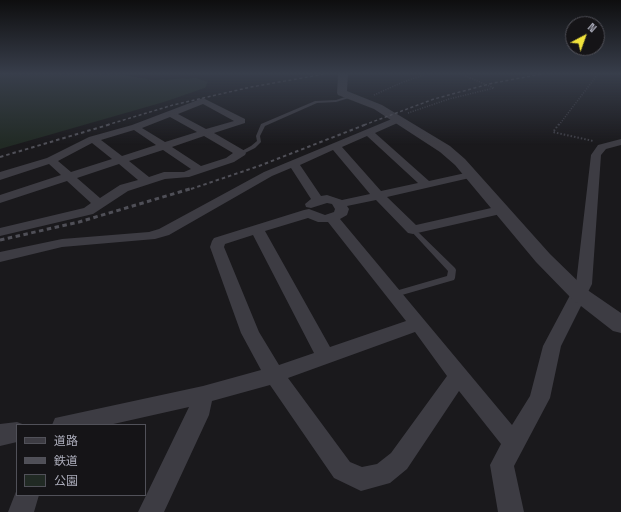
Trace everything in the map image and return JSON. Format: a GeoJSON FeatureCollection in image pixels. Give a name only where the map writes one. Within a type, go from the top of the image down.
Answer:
{"type":"FeatureCollection","features":[{"type":"Feature","properties":{"kind":"street"},"geometry":{"type":"LineString","coordinates":[[351,98],[402,117],[445,149],[460,162],[543,258],[579,294],[621,325]]}},
{"type":"Feature","properties":{"kind":"street"},"geometry":{"type":"LineString","coordinates":[[0,176],[51,160],[93,139],[136,127],[203,101],[242,121],[0,199]]}},
{"type":"Feature","properties":{"kind":"street"},"geometry":{"type":"LineString","coordinates":[[0,232],[88,211],[124,188],[164,176],[185,175],[230,160],[241,153],[172,114]]}},
{"type":"Feature","properties":{"kind":"street"},"geometry":{"type":"LineString","coordinates":[[0,257],[62,243],[150,236],[164,232],[268,174],[402,117]]}},
{"type":"Feature","properties":{"kind":"street"},"geometry":{"type":"LineString","coordinates":[[136,127],[200,170]]}},
{"type":"Feature","properties":{"kind":"street"},"geometry":{"type":"LineString","coordinates":[[368,132],[427,185]]}},
{"type":"Feature","properties":{"kind":"street"},"geometry":{"type":"LineString","coordinates":[[93,139],[147,181]]}},
{"type":"Feature","properties":{"kind":"street"},"geometry":{"type":"LineString","coordinates":[[511,512],[502,465],[540,398],[552,346],[584,284],[596,155],[602,146],[615,143]]}},
{"type":"Feature","properties":{"kind":"street"},"geometry":{"type":"LineString","coordinates":[[335,146],[379,196],[413,230],[500,210]]}},
{"type":"Feature","properties":{"kind":"street"},"geometry":{"type":"LineString","coordinates":[[51,160],[99,204]]}},
{"type":"Feature","properties":{"kind":"street"},"geometry":{"type":"LineString","coordinates":[[293,163],[318,200]]}},
{"type":"Feature","properties":{"kind":"street"},"geometry":{"type":"LineString","coordinates":[[309,214],[308,208],[310,204],[318,200],[327,199],[340,204],[470,175]]}},
{"type":"Feature","properties":{"kind":"street"},"geometry":{"type":"LineString","coordinates":[[340,204],[342,209],[340,215],[318,218],[309,214],[219,241],[217,247],[250,333],[274,375],[342,470],[361,479],[382,475],[399,461],[453,383],[459,377]]}},
{"type":"Feature","properties":{"kind":"street"},"geometry":{"type":"LineString","coordinates":[[331,217],[395,294],[500,428],[514,442]]}},
{"type":"Feature","properties":{"kind":"street"},"geometry":{"type":"LineString","coordinates":[[257,230],[326,357]]}},
{"type":"Feature","properties":{"kind":"street"},"geometry":{"type":"LineString","coordinates":[[68,424],[203,395],[274,375],[417,324]]}},
{"type":"Feature","properties":{"kind":"street"},"geometry":{"type":"LineString","coordinates":[[151,512],[198,414],[203,395]]}},
{"type":"Feature","properties":{"kind":"street"},"geometry":{"type":"LineString","coordinates":[[0,435],[16,432]]}},
{"type":"Feature","properties":{"kind":"street"},"geometry":{"type":"LineString","coordinates":[[21,512],[27,496]]}},
{"type":"Feature","properties":{"kind":"lane"},"geometry":{"type":"LineString","coordinates":[[241,153],[253,147],[259,141],[258,136],[263,124],[316,102],[336,101],[345,98]]}},
{"type":"Feature","properties":{"kind":"lane"},"geometry":{"type":"LineString","coordinates":[[395,294],[451,278],[452,270],[413,230]]}},
{"type":"Feature","properties":{"kind":"path"},"geometry":{"type":"LineString","coordinates":[[360,101],[367,98]]}},
{"type":"Feature","properties":{"kind":"path"},"geometry":{"type":"LineString","coordinates":[[402,117],[410,112],[454,98]]}},
{"type":"Feature","properties":{"kind":"path"},"geometry":{"type":"LineString","coordinates":[[579,98],[553,132],[615,143]]}},
{"type":"Feature","properties":{"kind":"green space"},"geometry":{"type":"Polygon","coordinates":[[[0,98],[176,98],[164,102],[0,149],[0,98]]]}},
{"type":"Feature","properties":{"kind":"railway"},"geometry":{"type":"LineString","coordinates":[[107,125],[173,105],[204,98]]}},
{"type":"Feature","properties":{"kind":"railway"},"geometry":{"type":"LineString","coordinates":[[364,125],[438,98]]}},
{"type":"Feature","properties":{"kind":"railway"},"geometry":{"type":"LineString","coordinates":[[0,157],[111,124]]}},
{"type":"Feature","properties":{"kind":"railway"},"geometry":{"type":"LineString","coordinates":[[191,189],[259,166],[367,124]]}},
{"type":"Feature","properties":{"kind":"railway"},"geometry":{"type":"LineString","coordinates":[[0,240],[79,222],[193,188]]}}]}
